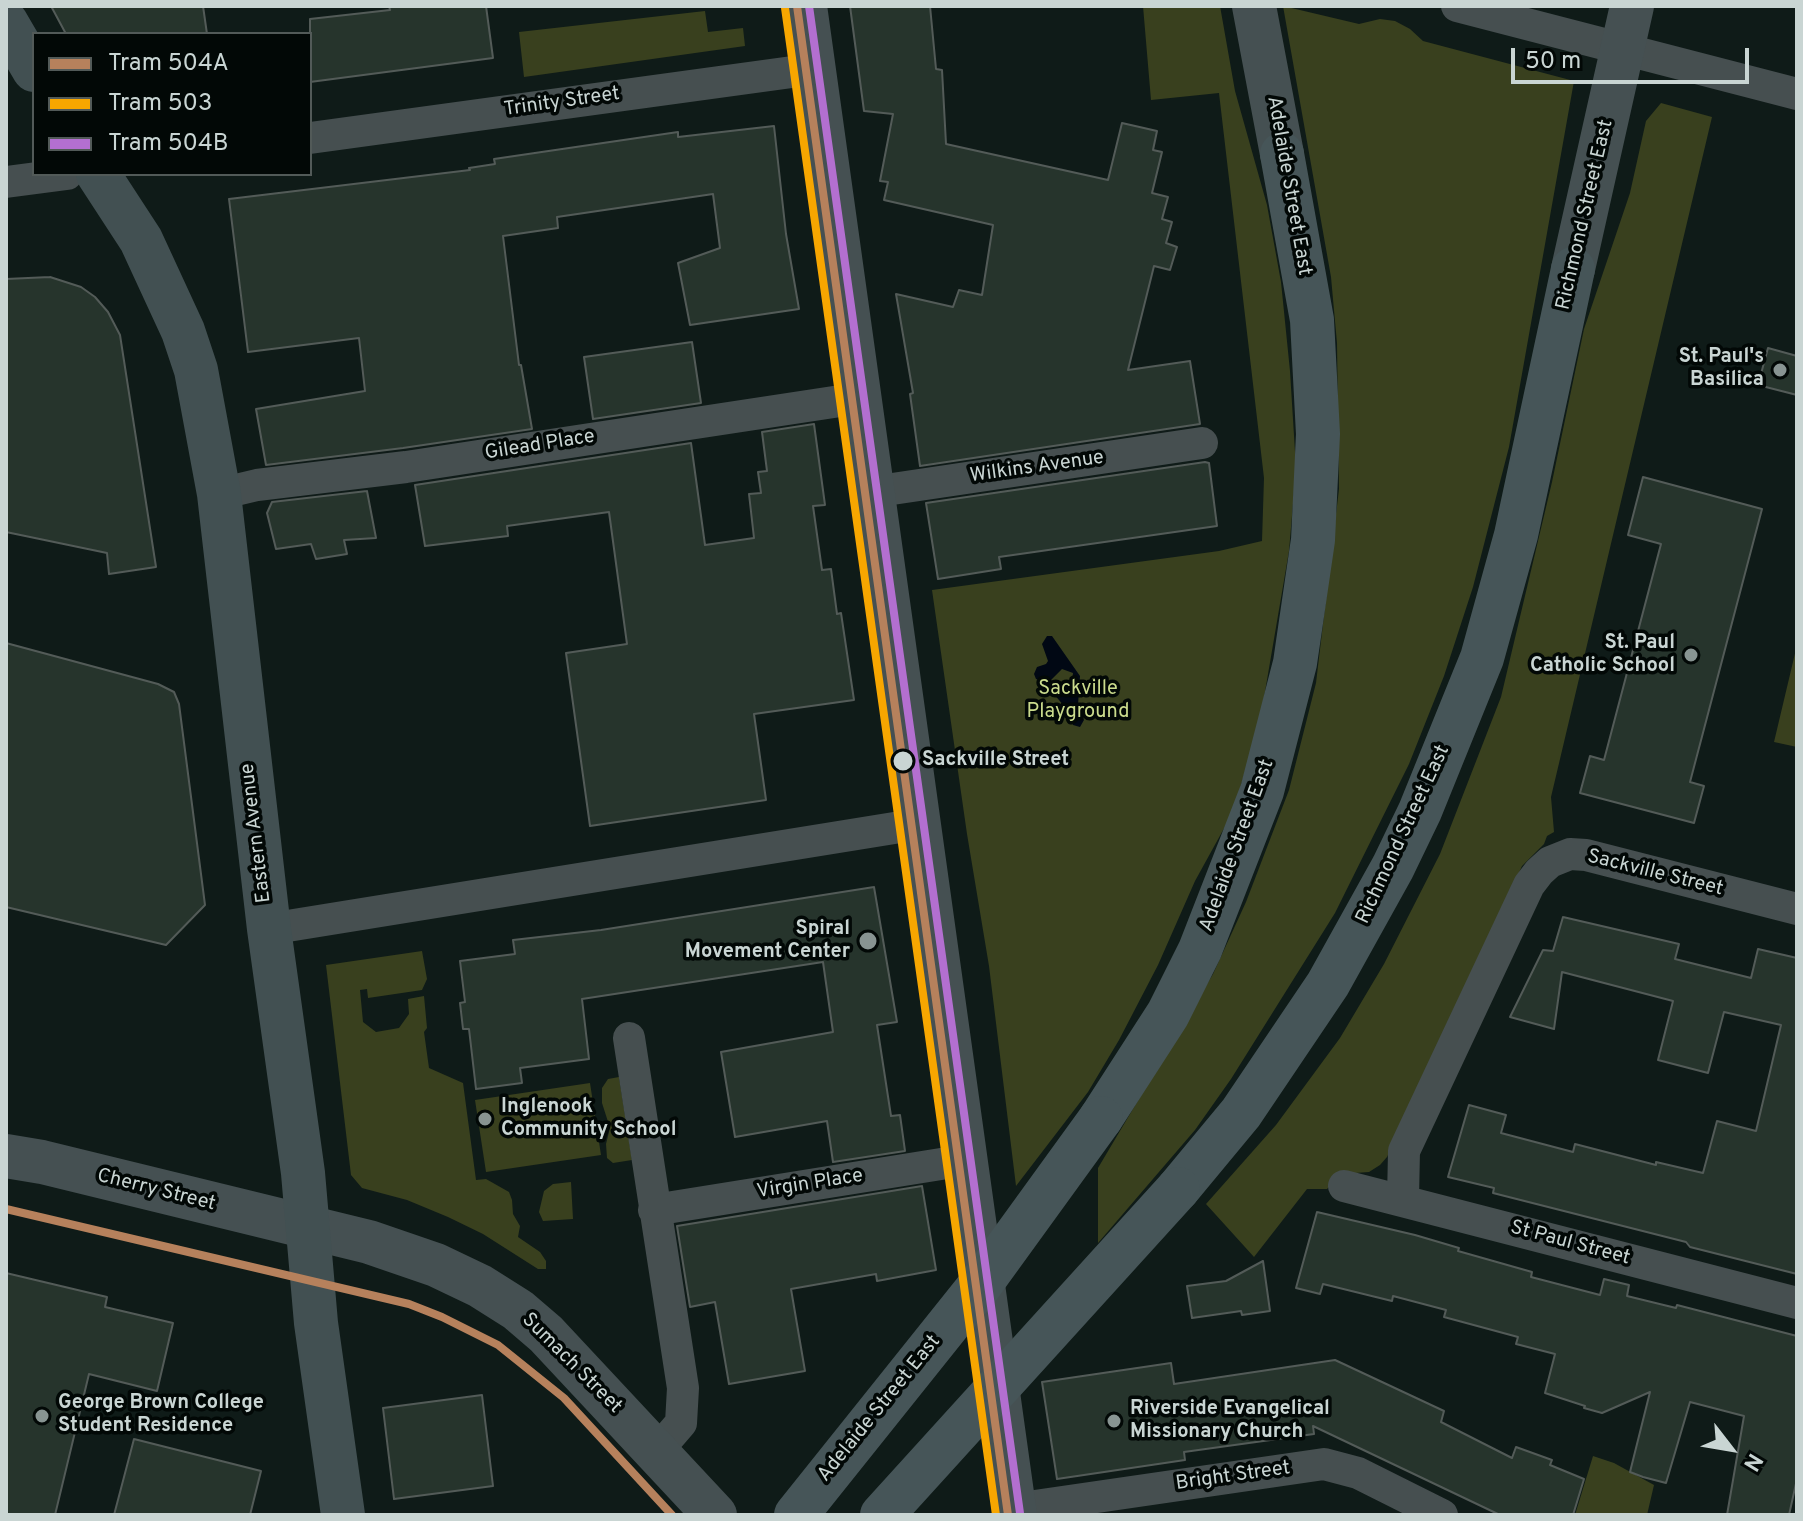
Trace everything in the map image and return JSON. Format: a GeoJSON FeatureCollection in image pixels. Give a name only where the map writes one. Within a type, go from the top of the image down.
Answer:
{"type":"FeatureCollection","features":[{"type":"Feature","properties":{"kind":"highway","name":"Adelaide Street East"},"geometry":{"type":"LineString","coordinates":[[796,1515],[980,1285],[1101,1118],[1168,1014],[1200,950],[1262,791],[1295,663],[1313,540],[1318,434],[1312,320],[1282,154]]}},
{"type":"Feature","properties":{"kind":"highway","name":"Richmond Street East"},"geometry":{"type":"LineString","coordinates":[[882,1515],[1178,1189],[1241,1113],[1328,984],[1393,867],[1420,811],[1482,658],[1516,535],[1573,269]]}},
{"type":"Feature","properties":{"kind":"main road"},"geometry":{"type":"LineString","coordinates":[[805,6],[1015,1512]]}},
{"type":"Feature","properties":{"kind":"main road","name":"Adelaide Street East"},"geometry":{"type":"LineString","coordinates":[[1254,6],[1282,154]]}},
{"type":"Feature","properties":{"kind":"main road","name":"Richmond Street East"},"geometry":{"type":"LineString","coordinates":[[1573,269],[1632,6]]}},
{"type":"Feature","properties":{"kind":"main road"},"geometry":{"type":"LineString","coordinates":[[6,22],[32,67]]}},
{"type":"Feature","properties":{"kind":"main road","name":"Eastern Avenue"},"geometry":{"type":"LineString","coordinates":[[99,176],[141,240],[183,331],[196,370],[219,494],[269,929],[303,1173],[306,1227],[343,1515]]}},
{"type":"Feature","properties":{"kind":"main road","name":"Cherry Street"},"geometry":{"type":"LineString","coordinates":[[6,1156],[42,1162],[306,1227]]}},
{"type":"Feature","properties":{"kind":"main road","name":"Sumach Street"},"geometry":{"type":"LineString","coordinates":[[306,1227],[382,1246],[436,1265],[480,1286],[518,1310],[546,1334],[715,1515]]}},
{"type":"Feature","properties":{"kind":"street"},"geometry":{"type":"LineString","coordinates":[[1457,6],[1797,94]]}},
{"type":"Feature","properties":{"kind":"street","name":"Trinity Street"},"geometry":{"type":"LineString","coordinates":[[312,138],[814,69]]}},
{"type":"Feature","properties":{"kind":"street"},"geometry":{"type":"LineString","coordinates":[[6,182],[52,176]]}},
{"type":"Feature","properties":{"kind":"street","name":"Gilead Place"},"geometry":{"type":"LineString","coordinates":[[219,494],[257,485],[406,467],[860,398]]}},
{"type":"Feature","properties":{"kind":"street","name":"Wilkins Avenue"},"geometry":{"type":"LineString","coordinates":[[872,492],[1202,443]]}},
{"type":"Feature","properties":{"kind":"street"},"geometry":{"type":"LineString","coordinates":[[269,929],[919,824]]}},
{"type":"Feature","properties":{"kind":"street","name":"Sackville Street"},"geometry":{"type":"LineString","coordinates":[[1403,1199],[1404,1151],[1529,885],[1550,862],[1570,854],[1586,855],[1797,909]]}},
{"type":"Feature","properties":{"kind":"street"},"geometry":{"type":"LineString","coordinates":[[629,1038],[683,1388],[681,1423],[656,1452]]}},
{"type":"Feature","properties":{"kind":"street","name":"Virgin Place"},"geometry":{"type":"LineString","coordinates":[[654,1210],[966,1160]]}},
{"type":"Feature","properties":{"kind":"street","name":"St Paul Street"},"geometry":{"type":"LineString","coordinates":[[1344,1186],[1797,1303]]}},
{"type":"Feature","properties":{"kind":"street","name":"Bright Street"},"geometry":{"type":"LineString","coordinates":[[1015,1512],[1324,1464],[1358,1473],[1442,1515]]}},
{"type":"Feature","properties":{"kind":"green space","name":"Sackville Playground"},"geometry":{"type":"Polygon","coordinates":[[[1143,6],[1220,6],[1235,91],[1267,205],[1281,282],[1296,468],[1289,551],[1260,721],[1233,812],[1195,881],[1158,965],[1119,1040],[1088,1092],[1016,1186],[989,966],[932,590],[1219,551],[1262,541],[1264,478],[1219,93],[1151,100],[1143,6]]]}},
{"type":"Feature","properties":{"kind":"green space"},"geometry":{"type":"Polygon","coordinates":[[[1283,6],[1359,24],[1380,19],[1395,21],[1423,41],[1574,81],[1509,447],[1473,587],[1444,676],[1409,764],[1335,913],[1231,1079],[1195,1130],[1098,1243],[1098,1168],[1213,974],[1246,902],[1289,790],[1316,683],[1339,489],[1337,343],[1331,277],[1283,6]]]}},
{"type":"Feature","properties":{"kind":"green space"},"geometry":{"type":"Polygon","coordinates":[[[705,11],[708,32],[743,28],[745,46],[524,77],[519,32],[705,11]]]}},
{"type":"Feature","properties":{"kind":"green space"},"geometry":{"type":"Polygon","coordinates":[[[1661,103],[1712,117],[1551,797],[1554,832],[1522,866],[1387,1157],[1369,1172],[1341,1174],[1327,1189],[1307,1189],[1254,1257],[1206,1204],[1276,1125],[1340,1038],[1384,964],[1440,854],[1501,697],[1552,482],[1584,329],[1630,193],[1646,121],[1661,103]]]}},
{"type":"Feature","properties":{"kind":"green space"},"geometry":{"type":"Polygon","coordinates":[[[1797,645],[1797,747],[1774,742],[1797,645]]]}},
{"type":"Feature","properties":{"kind":"green space"},"geometry":{"type":"Polygon","coordinates":[[[422,951],[427,979],[422,990],[368,998],[367,989],[360,990],[363,1022],[376,1032],[399,1028],[409,1014],[408,999],[424,996],[427,1028],[424,1032],[429,1068],[463,1083],[476,1180],[486,1179],[509,1192],[513,1214],[520,1226],[518,1237],[540,1252],[546,1261],[546,1269],[538,1269],[483,1234],[448,1217],[407,1200],[362,1188],[351,1175],[326,965],[422,951]]]}},
{"type":"Feature","properties":{"kind":"green space"},"geometry":{"type":"Polygon","coordinates":[[[619,1077],[632,1160],[613,1163],[607,1158],[610,1128],[602,1103],[602,1088],[608,1079],[619,1077]]]}},
{"type":"Feature","properties":{"kind":"green space"},"geometry":{"type":"Polygon","coordinates":[[[590,1083],[601,1155],[486,1172],[475,1100],[590,1083]]]}},
{"type":"Feature","properties":{"kind":"green space"},"geometry":{"type":"Polygon","coordinates":[[[571,1182],[573,1219],[543,1221],[539,1212],[544,1191],[553,1184],[571,1182]]]}},
{"type":"Feature","properties":{"kind":"green space"},"geometry":{"type":"Polygon","coordinates":[[[1593,1456],[1614,1463],[1654,1485],[1647,1515],[1575,1515],[1593,1456]]]}},
{"type":"Feature","properties":{"kind":"shaded area"},"geometry":{"type":"Polygon","coordinates":[[[1047,636],[1052,636],[1080,676],[1078,705],[1084,720],[1080,727],[1073,725],[1070,713],[1053,693],[1058,684],[1072,682],[1073,673],[1062,669],[1048,683],[1036,679],[1034,674],[1037,667],[1048,661],[1042,644],[1047,636]]]}},
{"type":"Feature","properties":{"kind":"building"},"geometry":{"type":"Polygon","coordinates":[[[51,6],[203,6],[207,32],[65,32],[51,6]]]}},
{"type":"Feature","properties":{"kind":"building"},"geometry":{"type":"Polygon","coordinates":[[[389,6],[486,6],[493,58],[312,82],[310,19],[390,10],[389,6]]]}},
{"type":"Feature","properties":{"kind":"building"},"geometry":{"type":"Polygon","coordinates":[[[850,6],[930,6],[936,69],[942,70],[946,144],[1108,180],[1122,123],[1157,131],[1153,150],[1162,152],[1152,193],[1168,197],[1162,219],[1172,222],[1166,243],[1177,247],[1170,270],[1154,266],[1128,370],[1190,361],[1200,424],[920,466],[910,394],[913,393],[896,294],[953,307],[959,290],[982,295],[993,225],[884,200],[888,182],[880,181],[893,114],[864,111],[850,6]]]}},
{"type":"Feature","properties":{"kind":"building"},"geometry":{"type":"Polygon","coordinates":[[[774,126],[786,234],[799,309],[690,325],[678,263],[720,248],[713,194],[557,217],[558,228],[503,236],[519,365],[532,429],[266,465],[256,409],[365,391],[359,338],[248,352],[229,199],[470,170],[495,164],[494,159],[678,132],[678,137],[774,126]]]}},
{"type":"Feature","properties":{"kind":"building"},"geometry":{"type":"Polygon","coordinates":[[[50,277],[81,287],[95,297],[108,312],[120,335],[156,567],[109,574],[107,553],[6,532],[6,279],[50,277]]]}},
{"type":"Feature","properties":{"kind":"building"},"geometry":{"type":"Polygon","coordinates":[[[692,342],[701,403],[593,419],[584,357],[692,342]]]}},
{"type":"Feature","properties":{"kind":"building","name":"St. Paul's Basilica"},"geometry":{"type":"Polygon","coordinates":[[[1768,348],[1797,356],[1797,395],[1758,385],[1768,348]]]}},
{"type":"Feature","properties":{"kind":"building"},"geometry":{"type":"Polygon","coordinates":[[[814,424],[825,505],[813,506],[822,570],[831,569],[854,700],[754,714],[766,800],[590,826],[566,653],[627,644],[609,512],[507,526],[508,536],[425,546],[415,485],[691,443],[705,545],[754,538],[749,494],[761,493],[758,472],[767,471],[762,432],[814,424]]]}},
{"type":"Feature","properties":{"kind":"building"},"geometry":{"type":"Polygon","coordinates":[[[1209,463],[1217,526],[999,557],[1001,569],[938,579],[926,503],[1209,463]]]}},
{"type":"Feature","properties":{"kind":"building"},"geometry":{"type":"Polygon","coordinates":[[[1643,477],[1762,509],[1690,782],[1704,786],[1694,823],[1580,793],[1590,756],[1604,760],[1661,544],[1628,535],[1643,477]]]}},
{"type":"Feature","properties":{"kind":"building"},"geometry":{"type":"Polygon","coordinates":[[[367,491],[376,538],[344,540],[347,554],[316,559],[311,544],[276,549],[267,513],[272,502],[367,491]]]}},
{"type":"Feature","properties":{"kind":"building"},"geometry":{"type":"Polygon","coordinates":[[[6,643],[158,684],[174,692],[179,704],[205,905],[166,945],[6,907],[6,643]]]}},
{"type":"Feature","properties":{"kind":"building"},"geometry":{"type":"Polygon","coordinates":[[[874,887],[897,1022],[877,1025],[891,1116],[900,1115],[905,1151],[833,1162],[827,1121],[735,1137],[721,1052],[833,1032],[823,962],[582,999],[589,1059],[520,1068],[522,1083],[476,1089],[469,1029],[463,1029],[460,1003],[465,1002],[460,961],[515,954],[513,940],[601,930],[874,887]]]}},
{"type":"Feature","properties":{"kind":"building"},"geometry":{"type":"Polygon","coordinates":[[[1563,917],[1679,944],[1675,959],[1751,978],[1758,949],[1797,958],[1797,1274],[1493,1193],[1494,1188],[1448,1177],[1469,1105],[1506,1115],[1501,1133],[1573,1152],[1575,1144],[1656,1165],[1656,1162],[1703,1173],[1717,1121],[1756,1131],[1781,1025],[1724,1012],[1708,1073],[1658,1060],[1673,1001],[1562,972],[1554,1029],[1510,1017],[1543,950],[1553,951],[1563,917]]]}},
{"type":"Feature","properties":{"kind":"building"},"geometry":{"type":"Polygon","coordinates":[[[922,1186],[936,1270],[877,1281],[876,1274],[791,1289],[805,1371],[729,1384],[715,1302],[690,1307],[677,1226],[922,1186]]]}},
{"type":"Feature","properties":{"kind":"building"},"geometry":{"type":"Polygon","coordinates":[[[1317,1212],[1415,1235],[1532,1272],[1531,1277],[1600,1295],[1604,1279],[1629,1285],[1627,1296],[1676,1308],[1677,1305],[1797,1336],[1797,1479],[1789,1515],[1727,1515],[1744,1416],[1690,1402],[1666,1483],[1643,1477],[1630,1472],[1650,1392],[1602,1413],[1584,1408],[1545,1393],[1555,1354],[1516,1344],[1518,1337],[1444,1317],[1446,1310],[1393,1296],[1392,1301],[1323,1284],[1320,1294],[1296,1288],[1317,1212]]]}},
{"type":"Feature","properties":{"kind":"building"},"geometry":{"type":"Polygon","coordinates":[[[1263,1261],[1270,1311],[1242,1315],[1241,1311],[1192,1318],[1187,1286],[1226,1281],[1263,1261]]]}},
{"type":"Feature","properties":{"kind":"building","name":"George Brown College Student Residence"},"geometry":{"type":"Polygon","coordinates":[[[6,1273],[107,1297],[105,1307],[173,1323],[157,1391],[89,1374],[55,1515],[6,1515],[6,1273]]]}},
{"type":"Feature","properties":{"kind":"building"},"geometry":{"type":"Polygon","coordinates":[[[1335,1360],[1444,1411],[1441,1422],[1512,1458],[1516,1447],[1552,1460],[1550,1465],[1584,1479],[1573,1515],[1500,1515],[1313,1426],[1314,1434],[1184,1452],[1185,1460],[1057,1479],[1042,1382],[1171,1363],[1174,1384],[1335,1360]]]}},
{"type":"Feature","properties":{"kind":"building"},"geometry":{"type":"Polygon","coordinates":[[[482,1395],[493,1486],[394,1499],[383,1408],[482,1395]]]}},
{"type":"Feature","properties":{"kind":"building"},"geometry":{"type":"Polygon","coordinates":[[[134,1439],[261,1471],[250,1515],[114,1515],[134,1439]]]}},
{"type":"Feature","properties":{"kind":"tram line","name":"504A"},"geometry":{"type":"LineString","coordinates":[[797,6],[1008,1515]]}},
{"type":"Feature","properties":{"kind":"tram line","name":"504B"},"geometry":{"type":"LineString","coordinates":[[809,6],[1020,1513]]}},
{"type":"Feature","properties":{"kind":"tram line","name":"503"},"geometry":{"type":"LineString","coordinates":[[785,8],[996,1515]]}},
{"type":"Feature","properties":{"kind":"tram line","name":"504A"},"geometry":{"type":"LineString","coordinates":[[6,1209],[409,1304],[442,1317],[498,1345],[564,1398],[672,1515]]}},
{"type":"Feature","properties":{"kind":"place","name":"St. Paul's Basilica"},"geometry":{"type":"Point","coordinates":[1780,370]}},
{"type":"Feature","properties":{"kind":"place","name":"St. Paul Catholic School"},"geometry":{"type":"Point","coordinates":[1691,655]}},
{"type":"Feature","properties":{"kind":"place","name":"Sackville Street"},"geometry":{"type":"Point","coordinates":[903,761]}},
{"type":"Feature","properties":{"kind":"place","name":"Spiral Movement Center"},"geometry":{"type":"Point","coordinates":[868,941]}},
{"type":"Feature","properties":{"kind":"place","name":"Inglenook Community School"},"geometry":{"type":"Point","coordinates":[485,1119]}},
{"type":"Feature","properties":{"kind":"place","name":"George Brown College Student Residence"},"geometry":{"type":"Point","coordinates":[42,1416]}},
{"type":"Feature","properties":{"kind":"place","name":"Riverside Evangelical Missionary Church"},"geometry":{"type":"Point","coordinates":[1114,1421]}}]}
